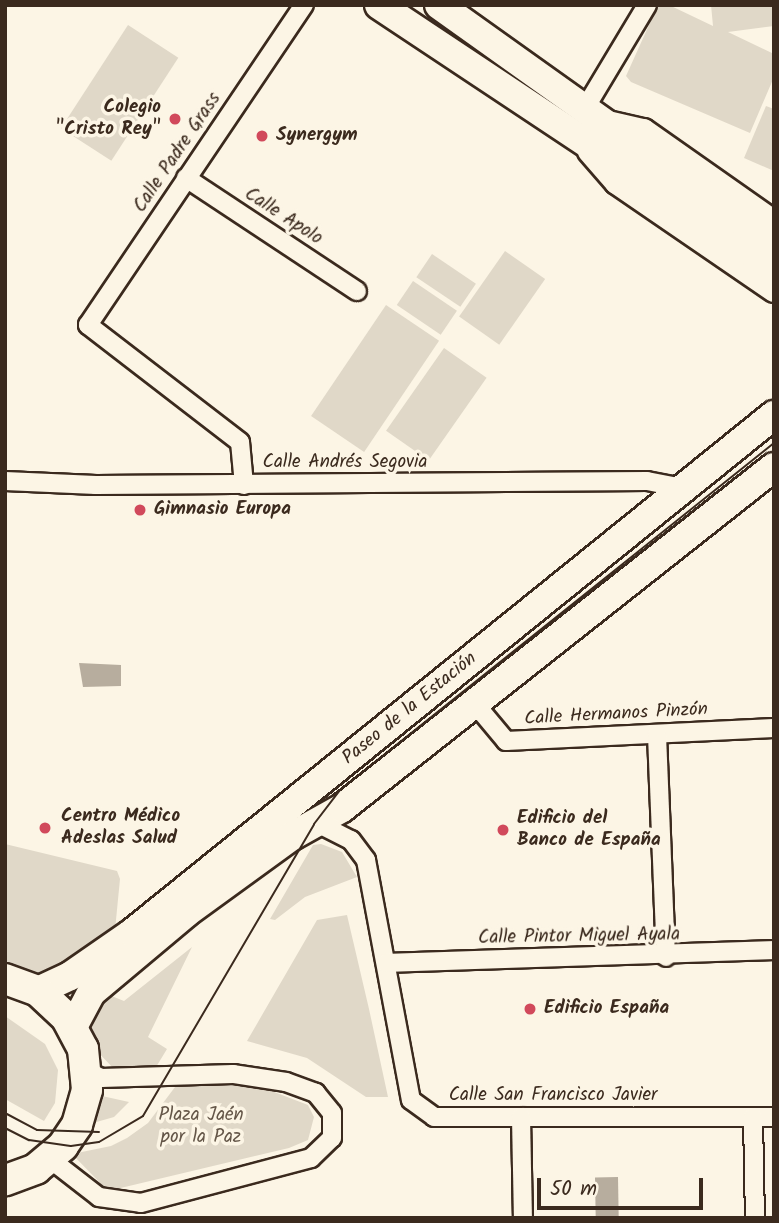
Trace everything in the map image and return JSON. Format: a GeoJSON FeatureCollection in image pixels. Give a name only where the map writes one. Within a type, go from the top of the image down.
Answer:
{"type":"FeatureCollection","features":[{"type":"Feature","properties":{"kind":"highway"},"geometry":{"type":"LineString","coordinates":[[5,979],[38,991],[73,1027],[87,1072],[78,1125],[50,1159],[5,1180]]}},
{"type":"Feature","properties":{"kind":"main road"},"geometry":{"type":"LineString","coordinates":[[379,5],[585,145],[774,267]]}},
{"type":"Feature","properties":{"kind":"main road"},"geometry":{"type":"LineString","coordinates":[[439,5],[774,244]]}},
{"type":"Feature","properties":{"kind":"main road","name":"Paseo de la Estación"},"geometry":{"type":"LineString","coordinates":[[38,991],[70,976],[132,933],[774,415]]}},
{"type":"Feature","properties":{"kind":"main road","name":"Paseo de la Estación"},"geometry":{"type":"LineString","coordinates":[[73,1027],[92,992],[176,921],[292,836],[318,824],[476,705],[774,467]]}},
{"type":"Feature","properties":{"kind":"street","name":"Calle Padre Grass"},"geometry":{"type":"LineString","coordinates":[[244,485],[240,442],[88,325],[304,5]]}},
{"type":"Feature","properties":{"kind":"street"},"geometry":{"type":"LineString","coordinates":[[647,5],[592,116],[643,130],[774,222]]}},
{"type":"Feature","properties":{"kind":"street"},"geometry":{"type":"LineString","coordinates":[[585,145],[616,182],[774,290]]}},
{"type":"Feature","properties":{"kind":"street","name":"Calle Apolo"},"geometry":{"type":"LineString","coordinates":[[186,178],[357,291]]}},
{"type":"Feature","properties":{"kind":"street","name":"Calle Andrés Segovia"},"geometry":{"type":"LineString","coordinates":[[5,481],[244,485],[647,481],[683,488]]}},
{"type":"Feature","properties":{"kind":"street","name":"Calle Hermanos Pinzón"},"geometry":{"type":"LineString","coordinates":[[476,705],[506,741],[774,728]]}},
{"type":"Feature","properties":{"kind":"street"},"geometry":{"type":"LineString","coordinates":[[657,735],[666,957]]}},
{"type":"Feature","properties":{"kind":"street","name":"Calle San Francisco Javier"},"geometry":{"type":"LineString","coordinates":[[318,824],[351,840],[366,860],[411,1100],[434,1117],[774,1117]]}},
{"type":"Feature","properties":{"kind":"street","name":"Calle Pintor Miguel Ayala"},"geometry":{"type":"LineString","coordinates":[[386,963],[666,957],[774,950]]}},
{"type":"Feature","properties":{"kind":"street"},"geometry":{"type":"LineString","coordinates":[[50,1159],[99,1197],[141,1203],[311,1158],[332,1138],[332,1113],[316,1093],[286,1082],[233,1074],[101,1078],[87,1072]]}},
{"type":"Feature","properties":{"kind":"street"},"geometry":{"type":"LineString","coordinates":[[521,1117],[523,1218]]}},
{"type":"Feature","properties":{"kind":"street"},"geometry":{"type":"LineString","coordinates":[[753,1117],[755,1218]]}},
{"type":"Feature","properties":{"kind":"green space"},"geometry":{"type":"Polygon","coordinates":[[[658,5],[669,5],[713,26],[711,5],[774,5],[774,26],[728,32],[774,54],[774,77],[750,133],[631,82],[626,76],[658,5]]]}},
{"type":"Feature","properties":{"kind":"green space"},"geometry":{"type":"Polygon","coordinates":[[[128,25],[178,58],[111,161],[61,128],[128,25]]]}},
{"type":"Feature","properties":{"kind":"green space"},"geometry":{"type":"Polygon","coordinates":[[[766,106],[774,109],[774,171],[744,158],[766,106]]]}},
{"type":"Feature","properties":{"kind":"green space"},"geometry":{"type":"Polygon","coordinates":[[[505,251],[545,279],[499,345],[459,317],[505,251]]]}},
{"type":"Feature","properties":{"kind":"green space"},"geometry":{"type":"Polygon","coordinates":[[[432,254],[476,284],[460,307],[416,277],[432,254]]]}},
{"type":"Feature","properties":{"kind":"green space"},"geometry":{"type":"Polygon","coordinates":[[[413,281],[457,311],[441,335],[397,305],[413,281]]]}},
{"type":"Feature","properties":{"kind":"green space"},"geometry":{"type":"Polygon","coordinates":[[[386,305],[439,341],[364,452],[311,416],[386,305]]]}},
{"type":"Feature","properties":{"kind":"green space"},"geometry":{"type":"Polygon","coordinates":[[[444,348],[487,378],[429,461],[386,431],[444,348]]]}},
{"type":"Feature","properties":{"kind":"green space"},"geometry":{"type":"Polygon","coordinates":[[[5,844],[117,871],[120,879],[115,930],[70,966],[29,978],[11,967],[5,962],[5,844]]]}},
{"type":"Feature","properties":{"kind":"green space"},"geometry":{"type":"Polygon","coordinates":[[[321,844],[342,852],[357,877],[305,897],[275,920],[270,919],[313,845],[321,844]]]}},
{"type":"Feature","properties":{"kind":"green space"},"geometry":{"type":"Polygon","coordinates":[[[347,915],[388,1097],[366,1097],[307,1058],[247,1041],[317,920],[347,915]]]}},
{"type":"Feature","properties":{"kind":"green space"},"geometry":{"type":"Polygon","coordinates":[[[192,947],[148,1037],[167,1049],[150,1077],[115,1070],[94,1048],[89,1029],[99,1005],[109,995],[124,1001],[192,947]]]}},
{"type":"Feature","properties":{"kind":"green space"},"geometry":{"type":"Polygon","coordinates":[[[5,1016],[45,1044],[58,1070],[55,1103],[44,1121],[5,1099],[5,1016]]]}},
{"type":"Feature","properties":{"kind":"green space","name":"Plaza Jaén por la Paz"},"geometry":{"type":"Polygon","coordinates":[[[227,1083],[256,1085],[308,1105],[314,1117],[308,1140],[289,1148],[108,1191],[72,1154],[111,1146],[127,1138],[148,1123],[175,1087],[227,1083]]]}},
{"type":"Feature","properties":{"kind":"green space"},"geometry":{"type":"Polygon","coordinates":[[[102,1096],[129,1102],[114,1117],[93,1123],[102,1096]]]}},
{"type":"Feature","properties":{"kind":"shaded area"},"geometry":{"type":"Polygon","coordinates":[[[79,663],[121,665],[121,686],[83,687],[79,663]]]}},
{"type":"Feature","properties":{"kind":"shaded area"},"geometry":{"type":"Polygon","coordinates":[[[595,1177],[618,1177],[619,1218],[596,1218],[595,1177]]]}},
{"type":"Feature","properties":{"kind":"tram line"},"geometry":{"type":"LineString","coordinates":[[5,1128],[29,1140],[71,1146],[99,1142],[143,1116],[314,824],[340,790],[774,443]]}},
{"type":"Feature","properties":{"kind":"tram line"},"geometry":{"type":"LineString","coordinates":[[5,1113],[37,1130],[99,1132]]}},
{"type":"Feature","properties":{"kind":"place","name":"Colegio \"Cristo Rey\""},"geometry":{"type":"Point","coordinates":[175,119]}},
{"type":"Feature","properties":{"kind":"place","name":"Synergym"},"geometry":{"type":"Point","coordinates":[262,136]}},
{"type":"Feature","properties":{"kind":"place","name":"Gimnasio Europa"},"geometry":{"type":"Point","coordinates":[140,510]}},
{"type":"Feature","properties":{"kind":"place","name":"Centro Médico Adeslas Salud"},"geometry":{"type":"Point","coordinates":[45,828]}},
{"type":"Feature","properties":{"kind":"place","name":"Edificio del Banco de España"},"geometry":{"type":"Point","coordinates":[503,830]}},
{"type":"Feature","properties":{"kind":"place","name":"Edificio España"},"geometry":{"type":"Point","coordinates":[530,1009]}}]}
